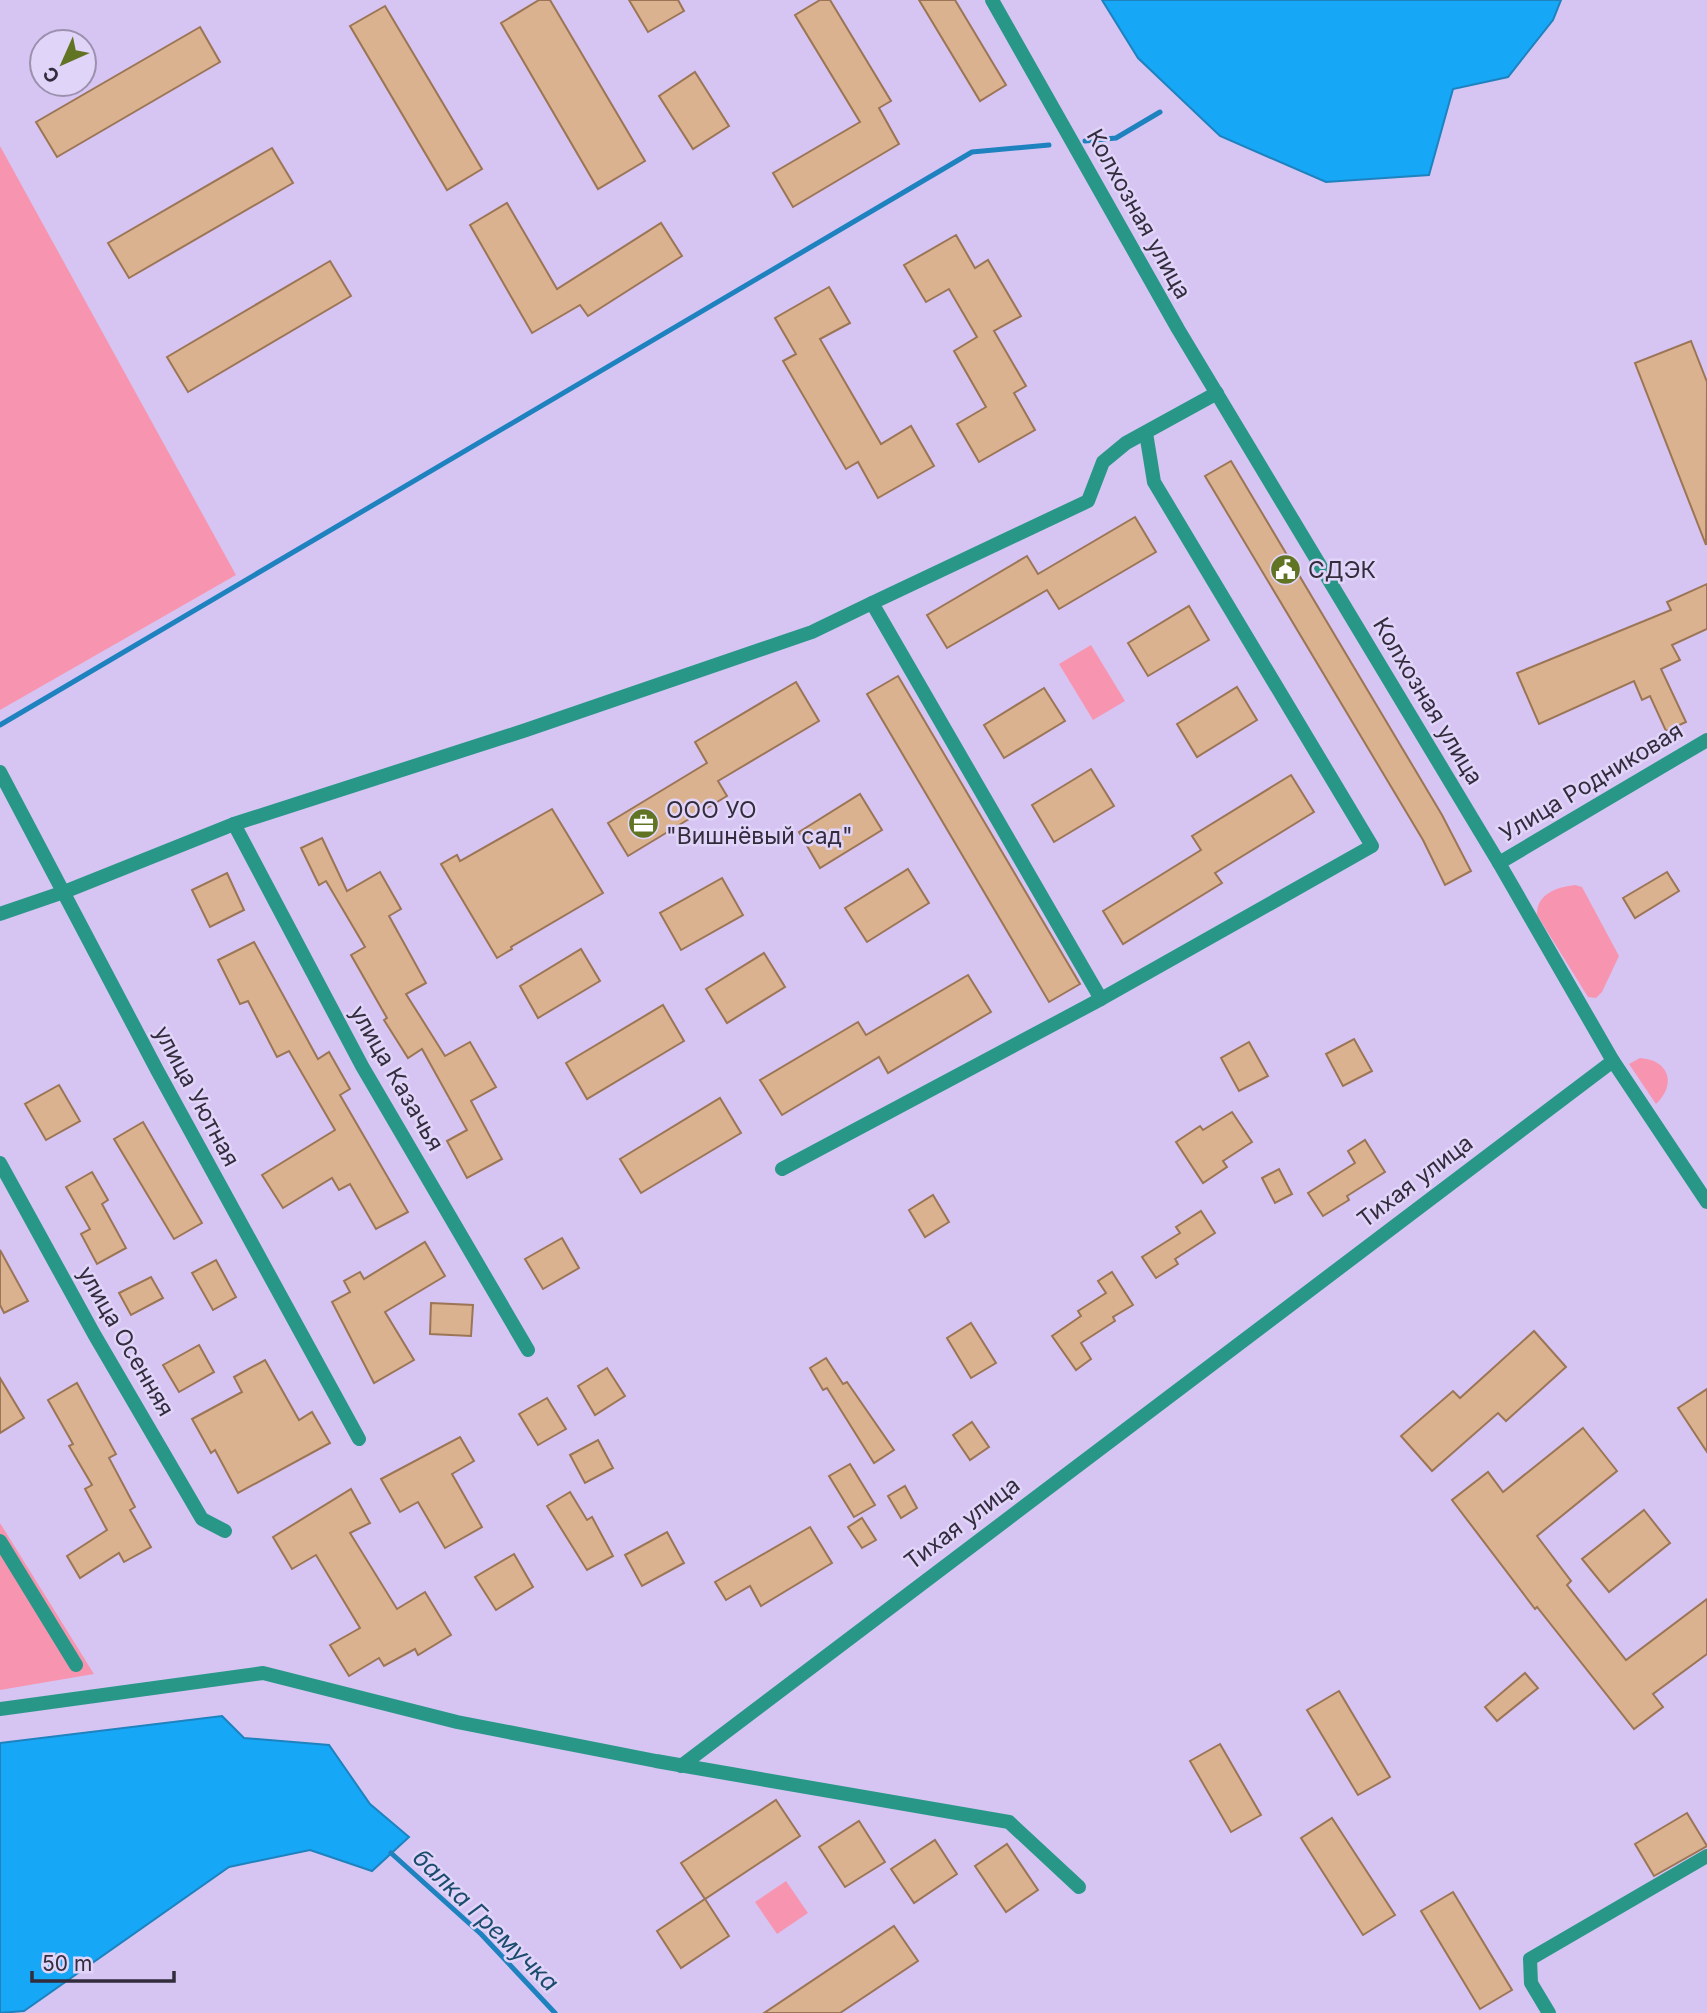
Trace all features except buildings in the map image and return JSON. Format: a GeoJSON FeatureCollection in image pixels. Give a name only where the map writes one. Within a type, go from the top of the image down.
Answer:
{"type":"FeatureCollection","features":[{"type":"Feature","properties":{"kind":"street","name":"Колхозная улица"},"geometry":{"type":"LineString","coordinates":[[992,0],[1178,329],[1499,863],[1613,1061],[1707,1202]]}},
{"type":"Feature","properties":{"kind":"street"},"geometry":{"type":"LineString","coordinates":[[0,914],[64,892],[234,824],[526,730],[813,632],[1088,501],[1103,462],[1126,443],[1217,393]]}},
{"type":"Feature","properties":{"kind":"street"},"geometry":{"type":"LineString","coordinates":[[782,1169],[1101,999],[1372,846],[1154,482],[1146,433]]}},
{"type":"Feature","properties":{"kind":"street"},"geometry":{"type":"LineString","coordinates":[[872,603],[1101,999]]}},
{"type":"Feature","properties":{"kind":"street","name":"Улица Родниковая"},"geometry":{"type":"LineString","coordinates":[[1499,863],[1707,740]]}},
{"type":"Feature","properties":{"kind":"street","name":"улица Уютная"},"geometry":{"type":"LineString","coordinates":[[0,772],[359,1439]]}},
{"type":"Feature","properties":{"kind":"street","name":"улица Казачья"},"geometry":{"type":"LineString","coordinates":[[234,824],[362,1066],[528,1350]]}},
{"type":"Feature","properties":{"kind":"street","name":"Тихая улица"},"geometry":{"type":"LineString","coordinates":[[681,1766],[1613,1061]]}},
{"type":"Feature","properties":{"kind":"street","name":"улица Осенняя"},"geometry":{"type":"LineString","coordinates":[[0,1163],[94,1334],[202,1519],[225,1531]]}},
{"type":"Feature","properties":{"kind":"street"},"geometry":{"type":"LineString","coordinates":[[0,1541],[76,1665]]}},
{"type":"Feature","properties":{"kind":"street"},"geometry":{"type":"LineString","coordinates":[[0,1709],[262,1673],[457,1722],[681,1766],[1009,1822],[1079,1887]]}},
{"type":"Feature","properties":{"kind":"street"},"geometry":{"type":"LineString","coordinates":[[1549,2013],[1531,1983],[1531,1959],[1707,1856]]}},
{"type":"Feature","properties":{"kind":"shaded area"},"geometry":{"type":"Polygon","coordinates":[[[0,146],[236,575],[0,710],[0,146]]]}},
{"type":"Feature","properties":{"kind":"shaded area"},"geometry":{"type":"Polygon","coordinates":[[[1091,645],[1125,701],[1093,720],[1059,664],[1091,645]]]}},
{"type":"Feature","properties":{"kind":"shaded area"},"geometry":{"type":"Polygon","coordinates":[[[1575,885],[1582,887],[1619,956],[1602,992],[1596,998],[1588,997],[1537,915],[1540,902],[1549,893],[1575,885]]]}},
{"type":"Feature","properties":{"kind":"shaded area"},"geometry":{"type":"Polygon","coordinates":[[[1640,1058],[1658,1063],[1667,1074],[1666,1089],[1656,1104],[1629,1064],[1640,1058]]]}},
{"type":"Feature","properties":{"kind":"shaded area"},"geometry":{"type":"Polygon","coordinates":[[[0,1523],[94,1674],[0,1690],[0,1523]]]}},
{"type":"Feature","properties":{"kind":"shaded area"},"geometry":{"type":"Polygon","coordinates":[[[786,1881],[808,1913],[777,1934],[755,1902],[786,1881]]]}},
{"type":"Feature","properties":{"kind":"water"},"geometry":{"type":"Polygon","coordinates":[[[1102,0],[1561,0],[1553,20],[1508,77],[1453,89],[1429,175],[1326,182],[1220,136],[1138,58],[1102,0]]]}},
{"type":"Feature","properties":{"kind":"water"},"geometry":{"type":"Polygon","coordinates":[[[222,1716],[244,1738],[329,1745],[370,1804],[409,1837],[372,1871],[310,1850],[229,1867],[24,2011],[0,2013],[0,1743],[222,1716]]]}},
{"type":"Feature","properties":{"kind":"waterway"},"geometry":{"type":"LineString","coordinates":[[1085,141],[1116,138],[1160,112]]}},
{"type":"Feature","properties":{"kind":"waterway"},"geometry":{"type":"LineString","coordinates":[[0,725],[972,152],[1049,145]]}},
{"type":"Feature","properties":{"kind":"waterway","name":"балка Гремучка"},"geometry":{"type":"LineString","coordinates":[[391,1853],[481,1934],[555,2013]]}},
{"type":"Feature","properties":{"kind":"place","name":"СДЭК"},"geometry":{"type":"Point","coordinates":[1285,570]}},
{"type":"Feature","properties":{"kind":"place","name":"ООО УО \"Вишнёвый сад\""},"geometry":{"type":"Point","coordinates":[643,823]}}]}
